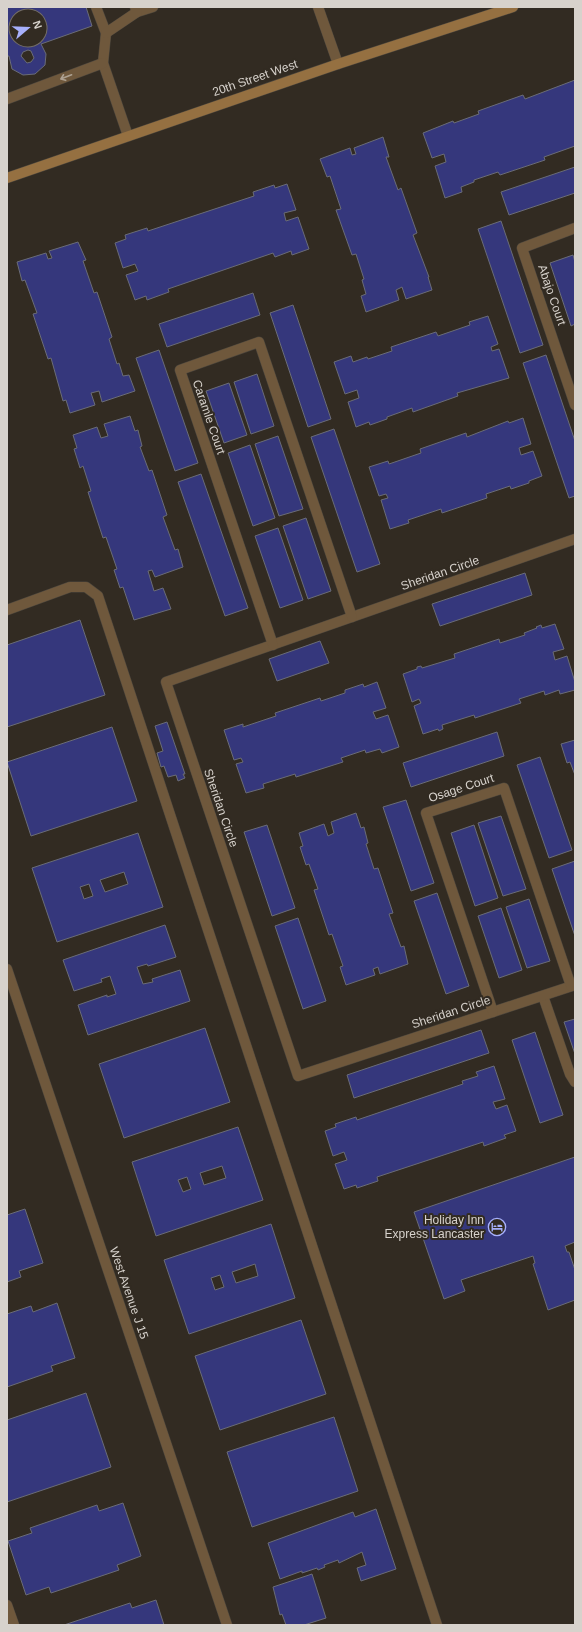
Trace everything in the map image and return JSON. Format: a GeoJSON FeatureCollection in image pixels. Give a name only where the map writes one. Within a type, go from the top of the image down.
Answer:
{"type":"FeatureCollection","features":[{"type":"Feature","properties":{"kind":"main road","name":"20th Street West"},"geometry":{"type":"LineString","coordinates":[[7,178],[338,64],[513,7]]}},
{"type":"Feature","properties":{"kind":"street"},"geometry":{"type":"LineString","coordinates":[[96,7],[106,33],[103,63],[128,136]]}},
{"type":"Feature","properties":{"kind":"street"},"geometry":{"type":"LineString","coordinates":[[106,33],[136,10],[153,7]]}},
{"type":"Feature","properties":{"kind":"street"},"geometry":{"type":"LineString","coordinates":[[318,7],[338,64]]}},
{"type":"Feature","properties":{"kind":"street"},"geometry":{"type":"LineString","coordinates":[[7,99],[103,63]]}},
{"type":"Feature","properties":{"kind":"street","name":"Abajo Court"},"geometry":{"type":"LineString","coordinates":[[575,228],[522,248],[575,405]]}},
{"type":"Feature","properties":{"kind":"street","name":"Caramle Court"},"geometry":{"type":"LineString","coordinates":[[273,645],[180,370],[259,342],[352,617]]}},
{"type":"Feature","properties":{"kind":"street","name":"Sheridan Circle"},"geometry":{"type":"LineString","coordinates":[[573,985],[298,1076],[166,682],[575,539]]}},
{"type":"Feature","properties":{"kind":"street"},"geometry":{"type":"LineString","coordinates":[[7,610],[70,587],[86,587],[98,596],[437,1625]]}},
{"type":"Feature","properties":{"kind":"street","name":"Osage Court"},"geometry":{"type":"LineString","coordinates":[[492,1012],[426,813],[504,788],[573,985]]}},
{"type":"Feature","properties":{"kind":"street","name":"West Avenue J 15"},"geometry":{"type":"LineString","coordinates":[[7,969],[227,1625]]}},
{"type":"Feature","properties":{"kind":"street"},"geometry":{"type":"LineString","coordinates":[[543,996],[570,1074],[575,1082]]}},
{"type":"Feature","properties":{"kind":"street"},"geometry":{"type":"LineString","coordinates":[[7,1605],[14,1625]]}},
{"type":"Feature","properties":{"kind":"building"},"geometry":{"type":"Polygon","coordinates":[[[7,7],[86,7],[92,26],[48,42],[48,8],[8,8],[8,48],[43,48],[46,54],[45,65],[35,74],[23,75],[12,69],[9,56],[7,56],[7,7]],[[28,50],[23,52],[21,56],[27,63],[31,62],[34,58],[31,51],[28,50]]]}},
{"type":"Feature","properties":{"kind":"building"},"geometry":{"type":"Polygon","coordinates":[[[575,80],[575,146],[544,157],[545,160],[500,175],[498,172],[474,180],[474,182],[461,187],[462,192],[445,198],[435,166],[446,162],[444,154],[432,158],[423,133],[453,121],[454,123],[479,114],[478,111],[523,95],[525,99],[575,80]]]}},
{"type":"Feature","properties":{"kind":"building"},"geometry":{"type":"Polygon","coordinates":[[[383,137],[389,157],[386,157],[398,190],[401,188],[417,233],[413,235],[429,277],[432,290],[406,299],[402,287],[396,290],[399,300],[366,312],[361,296],[366,294],[362,280],[364,279],[356,254],[352,255],[336,210],[341,209],[330,176],[327,177],[320,159],[350,148],[352,155],[356,154],[354,148],[383,137]]]}},
{"type":"Feature","properties":{"kind":"building"},"geometry":{"type":"Polygon","coordinates":[[[575,167],[575,193],[509,215],[501,192],[575,167]]]}},
{"type":"Feature","properties":{"kind":"building"},"geometry":{"type":"Polygon","coordinates":[[[287,184],[296,210],[284,213],[286,221],[298,217],[309,249],[292,255],[291,251],[275,257],[273,253],[168,289],[169,292],[147,300],[146,296],[135,300],[126,275],[138,271],[135,264],[123,268],[115,243],[126,239],[125,235],[147,228],[148,231],[254,196],[253,192],[274,185],[275,188],[287,184]]]}},
{"type":"Feature","properties":{"kind":"building"},"geometry":{"type":"Polygon","coordinates":[[[501,221],[543,345],[520,353],[478,229],[501,221]]]}},
{"type":"Feature","properties":{"kind":"building"},"geometry":{"type":"Polygon","coordinates":[[[78,242],[86,260],[83,261],[94,293],[97,292],[112,337],[109,339],[117,364],[119,363],[123,376],[129,375],[135,391],[102,402],[99,391],[91,393],[95,405],[70,413],[66,400],[63,401],[51,358],[48,359],[33,314],[37,313],[25,280],[22,281],[17,262],[46,253],[48,259],[52,258],[49,251],[78,242]]]}},
{"type":"Feature","properties":{"kind":"building"},"geometry":{"type":"Polygon","coordinates":[[[573,255],[575,262],[575,324],[571,326],[550,263],[573,255]]]}},
{"type":"Feature","properties":{"kind":"building"},"geometry":{"type":"Polygon","coordinates":[[[253,293],[260,315],[167,347],[159,324],[253,293]]]}},
{"type":"Feature","properties":{"kind":"building"},"geometry":{"type":"Polygon","coordinates":[[[293,305],[331,419],[308,427],[270,313],[293,305]]]}},
{"type":"Feature","properties":{"kind":"building"},"geometry":{"type":"Polygon","coordinates":[[[488,316],[498,344],[491,347],[492,351],[499,349],[509,378],[457,393],[458,396],[413,412],[412,408],[370,425],[369,422],[356,427],[348,402],[359,398],[357,390],[345,394],[334,362],[351,356],[353,362],[367,357],[368,359],[392,351],[391,347],[436,332],[438,336],[470,325],[469,322],[488,316]]]}},
{"type":"Feature","properties":{"kind":"building"},"geometry":{"type":"Polygon","coordinates":[[[159,350],[198,463],[175,471],[136,358],[159,350]]]}},
{"type":"Feature","properties":{"kind":"building"},"geometry":{"type":"Polygon","coordinates":[[[546,355],[575,441],[575,496],[569,498],[523,363],[546,355]]]}},
{"type":"Feature","properties":{"kind":"building"},"geometry":{"type":"Polygon","coordinates":[[[257,374],[274,426],[251,434],[234,382],[257,374]]]}},
{"type":"Feature","properties":{"kind":"building"},"geometry":{"type":"Polygon","coordinates":[[[229,383],[247,435],[224,443],[206,391],[229,383]]]}},
{"type":"Feature","properties":{"kind":"building"},"geometry":{"type":"Polygon","coordinates":[[[130,416],[135,431],[138,430],[142,446],[140,447],[149,471],[152,470],[167,515],[163,517],[175,550],[178,549],[183,567],[155,577],[152,570],[148,571],[154,591],[163,588],[171,609],[134,620],[123,587],[120,588],[114,570],[117,569],[106,537],[103,538],[88,492],[91,491],[83,466],[80,468],[74,449],[77,448],[73,435],[97,427],[101,438],[108,436],[104,424],[130,416]]]}},
{"type":"Feature","properties":{"kind":"building"},"geometry":{"type":"Polygon","coordinates":[[[523,418],[531,444],[519,448],[521,455],[533,451],[542,476],[529,481],[529,483],[511,489],[510,486],[486,494],[487,498],[442,513],[441,509],[408,520],[409,523],[390,529],[381,500],[388,498],[386,494],[379,496],[369,467],[388,461],[389,464],[421,453],[420,449],[466,433],[467,437],[508,421],[509,423],[523,418]]]}},
{"type":"Feature","properties":{"kind":"building"},"geometry":{"type":"Polygon","coordinates":[[[334,429],[380,564],[357,572],[311,437],[334,429]]]}},
{"type":"Feature","properties":{"kind":"building"},"geometry":{"type":"Polygon","coordinates":[[[278,436],[303,509],[279,516],[255,444],[278,436]]]}},
{"type":"Feature","properties":{"kind":"building"},"geometry":{"type":"Polygon","coordinates":[[[250,445],[275,518],[253,526],[228,453],[250,445]]]}},
{"type":"Feature","properties":{"kind":"building"},"geometry":{"type":"Polygon","coordinates":[[[201,474],[248,608],[225,616],[178,482],[201,474]]]}},
{"type":"Feature","properties":{"kind":"building"},"geometry":{"type":"Polygon","coordinates":[[[306,518],[331,591],[308,599],[283,526],[306,518]]]}},
{"type":"Feature","properties":{"kind":"building"},"geometry":{"type":"Polygon","coordinates":[[[278,528],[303,600],[280,608],[255,536],[278,528]]]}},
{"type":"Feature","properties":{"kind":"building"},"geometry":{"type":"Polygon","coordinates":[[[525,573],[532,595],[440,626],[432,604],[525,573]]]}},
{"type":"Feature","properties":{"kind":"building"},"geometry":{"type":"Polygon","coordinates":[[[80,620],[105,695],[7,727],[7,645],[80,620]]]}},
{"type":"Feature","properties":{"kind":"building"},"geometry":{"type":"Polygon","coordinates":[[[555,624],[564,649],[553,652],[555,660],[567,656],[575,682],[575,690],[560,694],[559,690],[545,695],[544,691],[519,699],[521,703],[475,718],[474,715],[442,725],[443,729],[439,731],[438,729],[423,734],[414,706],[421,703],[419,699],[412,702],[403,674],[417,669],[417,667],[421,666],[422,668],[455,658],[454,654],[499,639],[500,643],[525,635],[524,633],[541,625],[542,628],[555,624]]]}},
{"type":"Feature","properties":{"kind":"building"},"geometry":{"type":"Polygon","coordinates":[[[320,641],[329,663],[277,681],[269,659],[320,641]]]}},
{"type":"Feature","properties":{"kind":"building"},"geometry":{"type":"Polygon","coordinates":[[[377,682],[386,708],[373,712],[376,719],[388,715],[399,747],[382,753],[380,749],[366,753],[365,750],[341,758],[343,762],[296,777],[295,774],[263,784],[264,788],[246,793],[236,764],[243,762],[241,758],[234,760],[224,730],[243,724],[243,727],[276,716],[275,713],[320,698],[321,701],[345,693],[345,690],[363,684],[364,687],[377,682]]]}},
{"type":"Feature","properties":{"kind":"building"},"geometry":{"type":"Polygon","coordinates":[[[167,722],[185,774],[183,774],[185,778],[178,781],[176,775],[168,777],[164,766],[161,767],[157,753],[163,751],[155,726],[167,722]]]}},
{"type":"Feature","properties":{"kind":"building"},"geometry":{"type":"Polygon","coordinates":[[[112,727],[137,801],[31,836],[7,762],[112,727]]]}},
{"type":"Feature","properties":{"kind":"building"},"geometry":{"type":"Polygon","coordinates":[[[497,732],[504,756],[411,787],[403,763],[497,732]]]}},
{"type":"Feature","properties":{"kind":"building"},"geometry":{"type":"Polygon","coordinates":[[[575,740],[575,775],[570,762],[567,763],[561,744],[575,740]]]}},
{"type":"Feature","properties":{"kind":"building"},"geometry":{"type":"Polygon","coordinates":[[[540,757],[572,850],[549,858],[517,765],[540,757]]]}},
{"type":"Feature","properties":{"kind":"building"},"geometry":{"type":"Polygon","coordinates":[[[406,800],[434,883],[411,891],[383,807],[406,800]]]}},
{"type":"Feature","properties":{"kind":"building"},"geometry":{"type":"Polygon","coordinates":[[[356,813],[361,828],[364,827],[368,843],[366,844],[374,869],[378,868],[393,913],[389,914],[401,947],[404,946],[408,964],[380,974],[378,967],[373,969],[375,975],[346,985],[340,967],[343,966],[332,934],[329,935],[314,890],[318,889],[309,864],[306,865],[300,847],[303,846],[299,833],[324,824],[328,836],[334,833],[331,822],[356,813]]]}},
{"type":"Feature","properties":{"kind":"building"},"geometry":{"type":"Polygon","coordinates":[[[501,816],[526,889],[503,896],[478,823],[501,816]]]}},
{"type":"Feature","properties":{"kind":"building"},"geometry":{"type":"Polygon","coordinates":[[[267,825],[295,908],[272,916],[244,832],[267,825]]]}},
{"type":"Feature","properties":{"kind":"building"},"geometry":{"type":"Polygon","coordinates":[[[474,825],[498,898],[475,906],[451,833],[474,825]]]}},
{"type":"Feature","properties":{"kind":"building"},"geometry":{"type":"Polygon","coordinates":[[[138,833],[163,907],[57,942],[32,868],[138,833]],[[124,872],[100,880],[105,892],[128,884],[124,872]],[[89,884],[80,887],[84,899],[93,896],[89,884]]]}},
{"type":"Feature","properties":{"kind":"building"},"geometry":{"type":"Polygon","coordinates":[[[575,861],[575,936],[552,869],[575,861]]]}},
{"type":"Feature","properties":{"kind":"building"},"geometry":{"type":"Polygon","coordinates":[[[437,893],[469,986],[446,994],[414,901],[437,893]]]}},
{"type":"Feature","properties":{"kind":"building"},"geometry":{"type":"Polygon","coordinates":[[[529,899],[550,961],[527,968],[506,907],[529,899]]]}},
{"type":"Feature","properties":{"kind":"building"},"geometry":{"type":"Polygon","coordinates":[[[501,908],[522,970],[499,978],[478,916],[501,908]]]}},
{"type":"Feature","properties":{"kind":"building"},"geometry":{"type":"Polygon","coordinates":[[[298,918],[326,1001],[303,1009],[275,926],[298,918]]]}},
{"type":"Feature","properties":{"kind":"building"},"geometry":{"type":"Polygon","coordinates":[[[165,925],[176,957],[148,966],[147,964],[137,967],[143,984],[153,982],[152,979],[180,970],[190,1001],[88,1035],[78,1005],[107,995],[107,997],[116,994],[110,976],[101,979],[102,982],[74,991],[63,960],[165,925]]]}},
{"type":"Feature","properties":{"kind":"building"},"geometry":{"type":"Polygon","coordinates":[[[575,1019],[575,1054],[564,1022],[575,1019]]]}},
{"type":"Feature","properties":{"kind":"building"},"geometry":{"type":"Polygon","coordinates":[[[205,1028],[230,1102],[124,1138],[99,1064],[205,1028]]]}},
{"type":"Feature","properties":{"kind":"building"},"geometry":{"type":"Polygon","coordinates":[[[481,1030],[489,1053],[354,1098],[347,1075],[481,1030]]]}},
{"type":"Feature","properties":{"kind":"building"},"geometry":{"type":"Polygon","coordinates":[[[535,1032],[563,1115],[540,1123],[512,1040],[535,1032]]]}},
{"type":"Feature","properties":{"kind":"building"},"geometry":{"type":"Polygon","coordinates":[[[494,1066],[505,1099],[493,1102],[496,1109],[507,1105],[516,1131],[504,1135],[506,1138],[484,1146],[483,1142],[377,1177],[378,1181],[357,1188],[356,1185],[344,1189],[335,1164],[347,1160],[344,1152],[333,1156],[325,1131],[336,1127],[335,1124],[356,1117],[357,1120],[463,1084],[462,1081],[478,1076],[476,1072],[494,1066]]]}},
{"type":"Feature","properties":{"kind":"building"},"geometry":{"type":"Polygon","coordinates":[[[238,1127],[263,1200],[156,1236],[132,1162],[238,1127]],[[222,1166],[200,1173],[204,1185],[226,1178],[222,1166]],[[187,1177],[178,1180],[183,1192],[191,1189],[187,1177]]]}},
{"type":"Feature","properties":{"kind":"building","name":"Holiday Inn Express Lancaster"},"geometry":{"type":"Polygon","coordinates":[[[575,1157],[575,1242],[565,1246],[567,1252],[569,1252],[575,1270],[575,1300],[548,1310],[533,1264],[535,1263],[533,1256],[461,1280],[465,1291],[444,1299],[414,1212],[575,1157]]]}},
{"type":"Feature","properties":{"kind":"building"},"geometry":{"type":"Polygon","coordinates":[[[25,1209],[43,1263],[19,1271],[21,1277],[7,1282],[7,1215],[25,1209]]]}},
{"type":"Feature","properties":{"kind":"building"},"geometry":{"type":"Polygon","coordinates":[[[271,1224],[295,1298],[189,1334],[164,1260],[271,1224]],[[255,1264],[232,1272],[236,1283],[258,1276],[255,1264]],[[220,1275],[211,1278],[215,1290],[224,1287],[220,1275]]]}},
{"type":"Feature","properties":{"kind":"building"},"geometry":{"type":"Polygon","coordinates":[[[57,1303],[75,1358],[51,1366],[53,1371],[7,1387],[7,1314],[31,1306],[33,1312],[57,1303]]]}},
{"type":"Feature","properties":{"kind":"building"},"geometry":{"type":"Polygon","coordinates":[[[301,1320],[326,1394],[220,1430],[195,1356],[301,1320]]]}},
{"type":"Feature","properties":{"kind":"building"},"geometry":{"type":"Polygon","coordinates":[[[86,1393],[111,1467],[7,1502],[7,1420],[86,1393]]]}},
{"type":"Feature","properties":{"kind":"building"},"geometry":{"type":"Polygon","coordinates":[[[334,1417],[358,1491],[252,1527],[227,1452],[334,1417]]]}},
{"type":"Feature","properties":{"kind":"building"},"geometry":{"type":"Polygon","coordinates":[[[123,1503],[141,1556],[117,1565],[119,1570],[51,1593],[49,1587],[26,1595],[8,1541],[32,1533],[30,1528],[97,1505],[99,1511],[123,1503]]]}},
{"type":"Feature","properties":{"kind":"building"},"geometry":{"type":"Polygon","coordinates":[[[376,1509],[396,1569],[361,1581],[357,1568],[366,1565],[362,1552],[339,1563],[338,1560],[324,1565],[325,1567],[318,1570],[317,1568],[302,1573],[302,1571],[280,1579],[268,1543],[353,1512],[355,1517],[376,1509]]]}},
{"type":"Feature","properties":{"kind":"building"},"geometry":{"type":"Polygon","coordinates":[[[312,1574],[326,1618],[304,1625],[286,1625],[282,1614],[280,1615],[273,1587],[312,1574]]]}},
{"type":"Feature","properties":{"kind":"building"},"geometry":{"type":"Polygon","coordinates":[[[156,1600],[164,1625],[64,1625],[130,1603],[132,1608],[156,1600]]]}},
{"type":"Feature","properties":{"kind":"place","name":"Holiday Inn Express Lancaster"},"geometry":{"type":"Point","coordinates":[497,1227]}}]}
